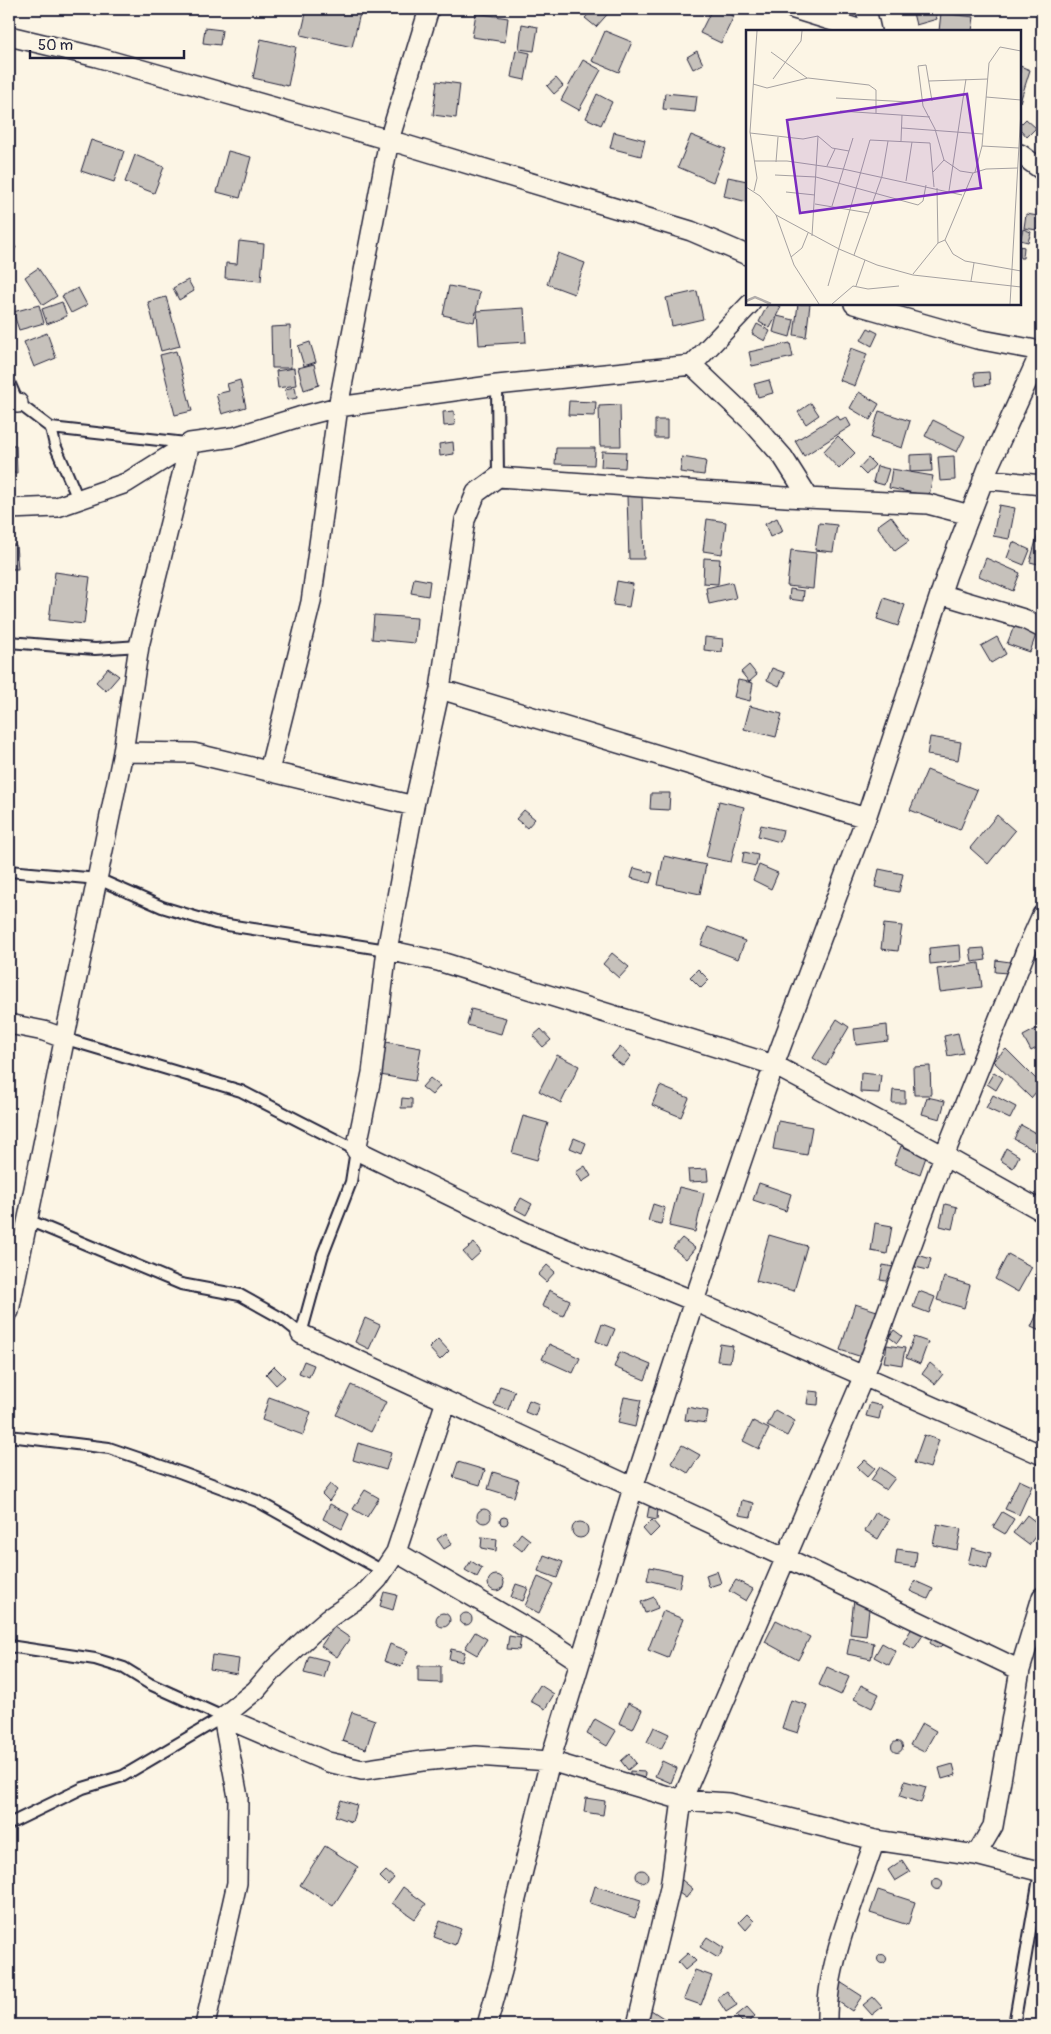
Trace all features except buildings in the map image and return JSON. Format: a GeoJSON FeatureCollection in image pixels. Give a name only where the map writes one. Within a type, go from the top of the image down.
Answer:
{"type":"FeatureCollection","features":[{"type":"Feature","properties":{"kind":"street"},"geometry":{"type":"LineString","coordinates":[[269,771],[311,602],[338,408],[388,140],[428,9]]}},
{"type":"Feature","properties":{"kind":"street"},"geometry":{"type":"LineString","coordinates":[[794,9],[862,30]]}},
{"type":"Feature","properties":{"kind":"street"},"geometry":{"type":"LineString","coordinates":[[866,9],[871,30]]}},
{"type":"Feature","properties":{"kind":"street"},"geometry":{"type":"LineString","coordinates":[[9,36],[97,57],[388,140],[691,231],[746,255]]}},
{"type":"Feature","properties":{"kind":"street"},"geometry":{"type":"LineString","coordinates":[[1021,155],[1042,170]]}},
{"type":"Feature","properties":{"kind":"street"},"geometry":{"type":"LineString","coordinates":[[9,509],[57,507],[126,483],[190,443],[234,437],[299,417],[338,408],[497,384],[692,365],[749,305]]}},
{"type":"Feature","properties":{"kind":"street"},"geometry":{"type":"LineString","coordinates":[[487,2025],[502,1971],[514,1903],[550,1761],[633,1488],[694,1301],[774,1065],[866,818],[940,594],[983,479],[1042,350],[977,339],[858,305]]}},
{"type":"Feature","properties":{"kind":"street"},"geometry":{"type":"LineString","coordinates":[[692,365],[753,423],[783,457],[809,498]]}},
{"type":"Feature","properties":{"kind":"street"},"geometry":{"type":"LineString","coordinates":[[9,1311],[123,752],[139,646],[190,443]]}},
{"type":"Feature","properties":{"kind":"street"},"geometry":{"type":"LineString","coordinates":[[970,515],[928,504],[498,477],[476,493],[465,520],[440,689],[414,806],[387,950],[372,1073],[356,1150],[527,1233],[694,1301],[1042,1455]]}},
{"type":"Feature","properties":{"kind":"street"},"geometry":{"type":"LineString","coordinates":[[983,479],[1042,484]]}},
{"type":"Feature","properties":{"kind":"street"},"geometry":{"type":"LineString","coordinates":[[940,594],[1024,619],[1042,628]]}},
{"type":"Feature","properties":{"kind":"street"},"geometry":{"type":"LineString","coordinates":[[440,689],[866,818]]}},
{"type":"Feature","properties":{"kind":"street"},"geometry":{"type":"LineString","coordinates":[[123,752],[194,753],[414,806]]}},
{"type":"Feature","properties":{"kind":"street"},"geometry":{"type":"LineString","coordinates":[[637,2025],[670,1888],[682,1800],[864,1376],[944,1156],[1025,953],[1042,916]]}},
{"type":"Feature","properties":{"kind":"street"},"geometry":{"type":"LineString","coordinates":[[387,950],[438,961],[774,1065],[1042,1211]]}},
{"type":"Feature","properties":{"kind":"street"},"geometry":{"type":"LineString","coordinates":[[9,1024],[44,1030],[66,1039]]}},
{"type":"Feature","properties":{"kind":"street"},"geometry":{"type":"LineString","coordinates":[[301,1334],[786,1558],[1020,1670]]}},
{"type":"Feature","properties":{"kind":"street"},"geometry":{"type":"LineString","coordinates":[[223,1717],[256,1690],[275,1668],[314,1631],[362,1595],[383,1571],[396,1552],[446,1401]]}},
{"type":"Feature","properties":{"kind":"street"},"geometry":{"type":"LineString","coordinates":[[396,1552],[544,1638],[579,1661]]}},
{"type":"Feature","properties":{"kind":"street"},"geometry":{"type":"LineString","coordinates":[[976,1855],[993,1826],[1020,1670],[1042,1597]]}},
{"type":"Feature","properties":{"kind":"street"},"geometry":{"type":"LineString","coordinates":[[223,1717],[328,1762],[362,1770],[422,1761],[476,1756],[550,1761],[682,1800],[729,1803],[875,1840],[976,1855],[1041,1872]]}},
{"type":"Feature","properties":{"kind":"street"},"geometry":{"type":"LineString","coordinates":[[205,2025],[237,1883],[238,1797],[223,1717]]}},
{"type":"Feature","properties":{"kind":"street"},"geometry":{"type":"LineString","coordinates":[[827,2025],[826,2009],[832,1973],[875,1840]]}},
{"type":"Feature","properties":{"kind":"lane"},"geometry":{"type":"LineString","coordinates":[[9,382],[13,402],[51,428],[86,430],[190,443]]}},
{"type":"Feature","properties":{"kind":"lane"},"geometry":{"type":"LineString","coordinates":[[497,384],[498,477]]}},
{"type":"Feature","properties":{"kind":"lane"},"geometry":{"type":"LineString","coordinates":[[51,428],[55,445],[78,499]]}},
{"type":"Feature","properties":{"kind":"lane"},"geometry":{"type":"LineString","coordinates":[[9,642],[95,649],[139,646]]}},
{"type":"Feature","properties":{"kind":"lane"},"geometry":{"type":"LineString","coordinates":[[9,871],[98,879],[162,907],[215,923],[387,950]]}},
{"type":"Feature","properties":{"kind":"lane"},"geometry":{"type":"LineString","coordinates":[[28,1220],[180,1284],[240,1295],[281,1318],[301,1334],[323,1254],[352,1182],[356,1150],[240,1091],[66,1039]]}},
{"type":"Feature","properties":{"kind":"lane"},"geometry":{"type":"LineString","coordinates":[[9,1436],[109,1448],[257,1501],[383,1571]]}},
{"type":"Feature","properties":{"kind":"lane"},"geometry":{"type":"LineString","coordinates":[[9,1646],[95,1659],[124,1668],[150,1684],[223,1717]]}},
{"type":"Feature","properties":{"kind":"lane"},"geometry":{"type":"LineString","coordinates":[[9,1824],[83,1788],[123,1776],[223,1717]]}},
{"type":"Feature","properties":{"kind":"lane"},"geometry":{"type":"LineString","coordinates":[[1014,2025],[1041,1872]]}}]}
